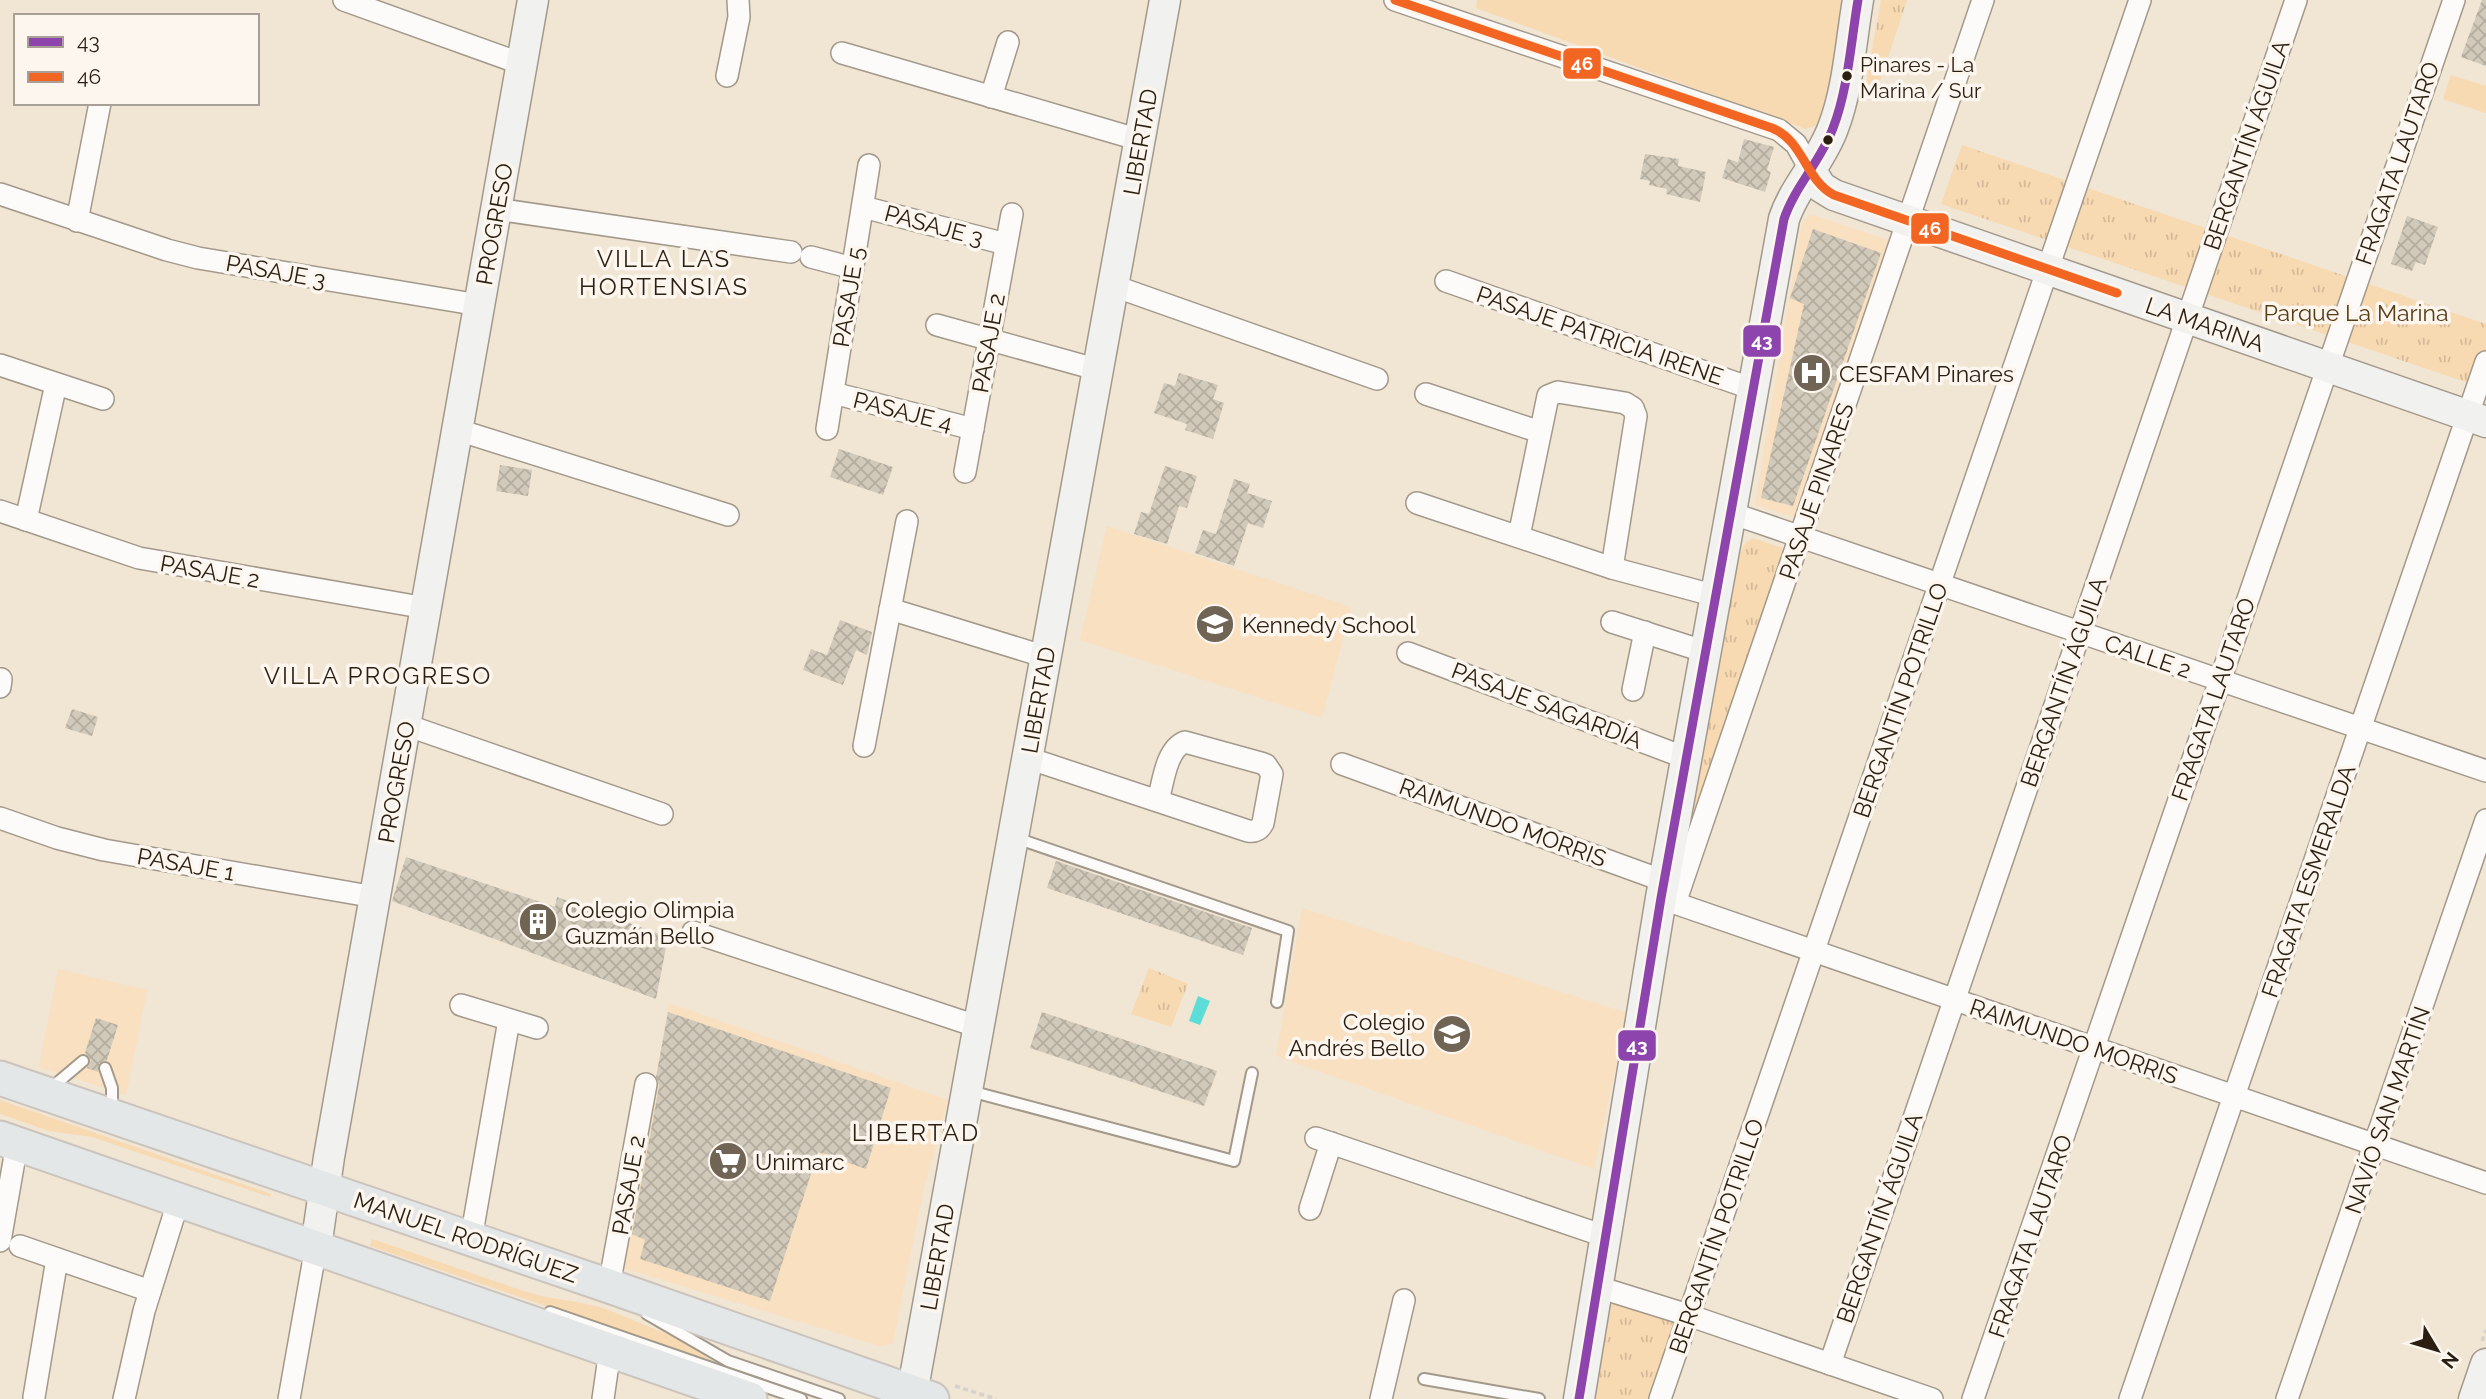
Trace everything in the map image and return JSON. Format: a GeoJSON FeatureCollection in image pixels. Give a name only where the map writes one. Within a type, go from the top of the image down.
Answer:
{"type":"FeatureCollection","features":[{"type":"Feature","properties":{"kind":"main road","name":"MANUEL RODRÍGUEZ"},"geometry":{"type":"LineString","coordinates":[[0,1078],[609,1286],[918,1397]]}},
{"type":"Feature","properties":{"kind":"main road"},"geometry":{"type":"LineString","coordinates":[[15,1140],[750,1399]]}},
{"type":"Feature","properties":{"kind":"street"},"geometry":{"type":"LineString","coordinates":[[344,0],[522,64]]}},
{"type":"Feature","properties":{"kind":"street","name":"PROGRESO"},"geometry":{"type":"LineString","coordinates":[[289,1399],[533,0]]}},
{"type":"Feature","properties":{"kind":"street"},"geometry":{"type":"LineString","coordinates":[[727,76],[739,17],[738,0]]}},
{"type":"Feature","properties":{"kind":"street","name":"LIBERTAD"},"geometry":{"type":"LineString","coordinates":[[918,1397],[967,1090],[1165,0]]}},
{"type":"Feature","properties":{"kind":"street","name":"LA MARINA"},"geometry":{"type":"LineString","coordinates":[[1395,0],[1779,130],[1796,144],[1821,187],[1834,195],[2477,419]]}},
{"type":"Feature","properties":{"kind":"street"},"geometry":{"type":"LineString","coordinates":[[1580,1399],[1667,894],[1686,758],[1784,219],[1838,114],[1858,0]]}},
{"type":"Feature","properties":{"kind":"street","name":"PASAJE PINARES"},"geometry":{"type":"LineString","coordinates":[[1667,894],[1800,537],[1983,0]]}},
{"type":"Feature","properties":{"kind":"street","name":"BERGANTÍN POTRILLO"},"geometry":{"type":"LineString","coordinates":[[1660,1399],[2140,0]]}},
{"type":"Feature","properties":{"kind":"street","name":"BERGANTÍN ÁGUILA"},"geometry":{"type":"LineString","coordinates":[[1830,1364],[2296,0]]}},
{"type":"Feature","properties":{"kind":"street","name":"FRAGATA LAUTARO"},"geometry":{"type":"LineString","coordinates":[[1973,1399],[2454,0]]}},
{"type":"Feature","properties":{"kind":"street"},"geometry":{"type":"LineString","coordinates":[[991,97],[1008,42]]}},
{"type":"Feature","properties":{"kind":"street"},"geometry":{"type":"LineString","coordinates":[[842,53],[1140,140]]}},
{"type":"Feature","properties":{"kind":"street"},"geometry":{"type":"LineString","coordinates":[[77,221],[100,105]]}},
{"type":"Feature","properties":{"kind":"street","name":"PASAJE 5"},"geometry":{"type":"LineString","coordinates":[[827,429],[869,165]]}},
{"type":"Feature","properties":{"kind":"street","name":"PASAJE 3"},"geometry":{"type":"LineString","coordinates":[[0,194],[198,258],[479,306]]}},
{"type":"Feature","properties":{"kind":"street","name":"PASAJE 3"},"geometry":{"type":"LineString","coordinates":[[863,207],[1006,244]]}},
{"type":"Feature","properties":{"kind":"street"},"geometry":{"type":"LineString","coordinates":[[496,209],[801,255],[853,268]]}},
{"type":"Feature","properties":{"kind":"street","name":"PASAJE 2"},"geometry":{"type":"LineString","coordinates":[[965,472],[1012,214]]}},
{"type":"Feature","properties":{"kind":"street","name":"PASAJE PATRICIA IRENE"},"geometry":{"type":"LineString","coordinates":[[1446,281],[1753,389]]}},
{"type":"Feature","properties":{"kind":"street"},"geometry":{"type":"LineString","coordinates":[[1114,286],[1377,379]]}},
{"type":"Feature","properties":{"kind":"street"},"geometry":{"type":"LineString","coordinates":[[937,325],[1098,370]]}},
{"type":"Feature","properties":{"kind":"street","name":"FRAGATA ESMERALDA"},"geometry":{"type":"LineString","coordinates":[[2130,1399],[2360,728],[2477,419],[2486,362]]}},
{"type":"Feature","properties":{"kind":"street"},"geometry":{"type":"LineString","coordinates":[[0,365],[103,400]]}},
{"type":"Feature","properties":{"kind":"street"},"geometry":{"type":"LineString","coordinates":[[26,520],[56,384]]}},
{"type":"Feature","properties":{"kind":"street"},"geometry":{"type":"LineString","coordinates":[[1519,536],[1546,400],[1554,392],[1625,403],[1633,408],[1636,416],[1612,568]]}},
{"type":"Feature","properties":{"kind":"street","name":"PASAJE 4"},"geometry":{"type":"LineString","coordinates":[[833,393],[973,429]]}},
{"type":"Feature","properties":{"kind":"street"},"geometry":{"type":"LineString","coordinates":[[1426,394],[1540,432]]}},
{"type":"Feature","properties":{"kind":"street"},"geometry":{"type":"LineString","coordinates":[[457,430],[728,515]]}},
{"type":"Feature","properties":{"kind":"street"},"geometry":{"type":"LineString","coordinates":[[1417,503],[1612,568],[1716,596]]}},
{"type":"Feature","properties":{"kind":"street","name":"PASAJE 2"},"geometry":{"type":"LineString","coordinates":[[0,511],[97,546],[149,560],[426,608]]}},
{"type":"Feature","properties":{"kind":"street","name":"CALLE 2"},"geometry":{"type":"LineString","coordinates":[[1731,513],[2486,771]]}},
{"type":"Feature","properties":{"kind":"street"},"geometry":{"type":"LineString","coordinates":[[864,746],[907,521]]}},
{"type":"Feature","properties":{"kind":"street"},"geometry":{"type":"LineString","coordinates":[[890,610],[1046,657]]}},
{"type":"Feature","properties":{"kind":"street"},"geometry":{"type":"LineString","coordinates":[[1612,622],[1706,652]]}},
{"type":"Feature","properties":{"kind":"street"},"geometry":{"type":"LineString","coordinates":[[1633,690],[1645,632]]}},
{"type":"Feature","properties":{"kind":"street","name":"PASAJE SAGARDÍA"},"geometry":{"type":"LineString","coordinates":[[1408,653],[1686,758]]}},
{"type":"Feature","properties":{"kind":"street"},"geometry":{"type":"LineString","coordinates":[[406,726],[662,814]]}},
{"type":"Feature","properties":{"kind":"street"},"geometry":{"type":"LineString","coordinates":[[1028,758],[1158,801],[1253,831],[1263,823],[1272,774],[1266,765],[1185,742],[1172,752],[1158,801]]}},
{"type":"Feature","properties":{"kind":"street","name":"RAIMUNDO MORRIS"},"geometry":{"type":"LineString","coordinates":[[1342,764],[1814,951],[2486,1183]]}},
{"type":"Feature","properties":{"kind":"street","name":"PASAJE 1"},"geometry":{"type":"LineString","coordinates":[[0,818],[95,848],[375,897]]}},
{"type":"Feature","properties":{"kind":"street","name":"NAVÍO SAN MARTÍN"},"geometry":{"type":"LineString","coordinates":[[2287,1399],[2486,820]]}},
{"type":"Feature","properties":{"kind":"street"},"geometry":{"type":"LineString","coordinates":[[693,932],[979,1027]]}},
{"type":"Feature","properties":{"kind":"street"},"geometry":{"type":"LineString","coordinates":[[461,1005],[537,1028]]}},
{"type":"Feature","properties":{"kind":"street"},"geometry":{"type":"LineString","coordinates":[[471,1239],[509,1020]]}},
{"type":"Feature","properties":{"kind":"street","name":"PASAJE 2"},"geometry":{"type":"LineString","coordinates":[[609,1286],[646,1084]]}},
{"type":"Feature","properties":{"kind":"street"},"geometry":{"type":"LineString","coordinates":[[15,1140],[10,1244],[150,1291]]}},
{"type":"Feature","properties":{"kind":"street"},"geometry":{"type":"LineString","coordinates":[[1310,1209],[1323,1140],[1607,1237]]}},
{"type":"Feature","properties":{"kind":"street"},"geometry":{"type":"LineString","coordinates":[[124,1399],[150,1291],[179,1199]]}},
{"type":"Feature","properties":{"kind":"street"},"geometry":{"type":"LineString","coordinates":[[34,1397],[57,1259]]}},
{"type":"Feature","properties":{"kind":"street"},"geometry":{"type":"LineString","coordinates":[[1598,1287],[1932,1399]]}},
{"type":"Feature","properties":{"kind":"street"},"geometry":{"type":"LineString","coordinates":[[1381,1399],[1404,1300]]}},
{"type":"Feature","properties":{"kind":"street"},"geometry":{"type":"LineString","coordinates":[[603,1399],[610,1350]]}},
{"type":"Feature","properties":{"kind":"street"},"geometry":{"type":"LineString","coordinates":[[2474,1399],[2486,1364]]}},
{"type":"Feature","properties":{"kind":"lane"},"geometry":{"type":"LineString","coordinates":[[1013,837],[1288,931],[1277,1002]]}},
{"type":"Feature","properties":{"kind":"lane"},"geometry":{"type":"LineString","coordinates":[[44,1093],[83,1061]]}},
{"type":"Feature","properties":{"kind":"lane"},"geometry":{"type":"LineString","coordinates":[[105,1068],[111,1088],[112,1116]]}},
{"type":"Feature","properties":{"kind":"lane"},"geometry":{"type":"LineString","coordinates":[[967,1090],[1234,1161],[1252,1073]]}},
{"type":"Feature","properties":{"kind":"lane"},"geometry":{"type":"LineString","coordinates":[[287,1188],[310,1191],[324,1189]]}},
{"type":"Feature","properties":{"kind":"lane"},"geometry":{"type":"LineString","coordinates":[[316,1247],[361,1250]]}},
{"type":"Feature","properties":{"kind":"lane"},"geometry":{"type":"LineString","coordinates":[[609,1286],[639,1309],[728,1361],[839,1399]]}},
{"type":"Feature","properties":{"kind":"lane"},"geometry":{"type":"LineString","coordinates":[[536,1307],[801,1399]]}},
{"type":"Feature","properties":{"kind":"lane"},"geometry":{"type":"LineString","coordinates":[[1424,1379],[1539,1399]]}},
{"type":"Feature","properties":{"kind":"shaded area","name":"CESFAM Pinares"},"geometry":{"type":"Polygon","coordinates":[[[1810,214],[1894,242],[1797,518],[1755,505],[1802,222],[1810,214]]]}},
{"type":"Feature","properties":{"kind":"shaded area","name":"Kennedy School"},"geometry":{"type":"Polygon","coordinates":[[[1107,526],[1351,607],[1322,718],[1080,640],[1107,526]]]}},
{"type":"Feature","properties":{"kind":"shaded area","name":"Colegio Andrés Bello"},"geometry":{"type":"Polygon","coordinates":[[[1302,908],[1627,1013],[1594,1169],[1276,1056],[1302,908]]]}},
{"type":"Feature","properties":{"kind":"shaded area"},"geometry":{"type":"Polygon","coordinates":[[[58,969],[147,990],[126,1095],[39,1067],[58,969]]]}},
{"type":"Feature","properties":{"kind":"shaded area","name":"Unimarc"},"geometry":{"type":"Polygon","coordinates":[[[669,1003],[948,1100],[924,1187],[893,1343],[879,1346],[623,1268],[669,1003]]]}},
{"type":"Feature","properties":{"kind":"green space"},"geometry":{"type":"Polygon","coordinates":[[[1477,0],[1846,0],[1823,123],[1806,129],[1476,8],[1477,0]]]}},
{"type":"Feature","properties":{"kind":"green space"},"geometry":{"type":"Polygon","coordinates":[[[1881,0],[1907,0],[1876,93],[1865,89],[1881,0]]]}},
{"type":"Feature","properties":{"kind":"green space"},"geometry":{"type":"Polygon","coordinates":[[[2451,75],[2486,86],[2486,113],[2443,99],[2451,75]]]}},
{"type":"Feature","properties":{"kind":"green space","name":"Parque La Marina"},"geometry":{"type":"Polygon","coordinates":[[[1962,145],[2486,324],[2486,389],[1941,204],[1962,145]]]}},
{"type":"Feature","properties":{"kind":"green space"},"geometry":{"type":"Polygon","coordinates":[[[1753,538],[1789,550],[1686,851],[1739,557],[1745,543],[1753,538]]]}},
{"type":"Feature","properties":{"kind":"green space"},"geometry":{"type":"Polygon","coordinates":[[[1149,968],[1188,984],[1171,1027],[1131,1014],[1149,968]]]}},
{"type":"Feature","properties":{"kind":"green space"},"geometry":{"type":"Polygon","coordinates":[[[0,1100],[271,1194],[270,1197],[92,1137],[49,1131],[0,1114],[0,1100]]]}},
{"type":"Feature","properties":{"kind":"green space"},"geometry":{"type":"Polygon","coordinates":[[[372,1239],[527,1292],[606,1309],[679,1339],[717,1364],[370,1246],[372,1239]]]}},
{"type":"Feature","properties":{"kind":"green space"},"geometry":{"type":"Polygon","coordinates":[[[1613,1296],[1674,1320],[1677,1324],[1653,1399],[1594,1399],[1613,1296]]]}},
{"type":"Feature","properties":{"kind":"water"},"geometry":{"type":"Polygon","coordinates":[[[1198,996],[1210,1001],[1200,1025],[1189,1021],[1198,996]]]}},
{"type":"Feature","properties":{"kind":"building"},"geometry":{"type":"Polygon","coordinates":[[[2482,0],[2486,0],[2486,66],[2461,57],[2482,0]]]}},
{"type":"Feature","properties":{"kind":"building"},"geometry":{"type":"Polygon","coordinates":[[[1744,139],[1774,147],[1767,170],[1771,172],[1765,192],[1722,178],[1728,159],[1738,162],[1744,139]]]}},
{"type":"Feature","properties":{"kind":"building"},"geometry":{"type":"Polygon","coordinates":[[[1645,154],[1679,159],[1678,166],[1706,172],[1700,202],[1666,194],[1667,189],[1649,185],[1650,181],[1640,179],[1645,154]]]}},
{"type":"Feature","properties":{"kind":"building"},"geometry":{"type":"Polygon","coordinates":[[[2407,216],[2438,227],[2425,265],[2416,262],[2412,271],[2391,264],[2407,216]]]}},
{"type":"Feature","properties":{"kind":"building","name":"CESFAM Pinares"},"geometry":{"type":"Polygon","coordinates":[[[1813,229],[1881,253],[1793,506],[1761,498],[1804,304],[1790,298],[1813,229]]]}},
{"type":"Feature","properties":{"kind":"building"},"geometry":{"type":"Polygon","coordinates":[[[1179,373],[1218,385],[1213,399],[1224,403],[1213,439],[1185,430],[1187,424],[1154,413],[1164,383],[1175,386],[1179,373]]]}},
{"type":"Feature","properties":{"kind":"building"},"geometry":{"type":"Polygon","coordinates":[[[839,449],[893,467],[883,495],[830,477],[839,449]]]}},
{"type":"Feature","properties":{"kind":"building"},"geometry":{"type":"Polygon","coordinates":[[[500,465],[532,470],[528,496],[496,491],[500,465]]]}},
{"type":"Feature","properties":{"kind":"building"},"geometry":{"type":"Polygon","coordinates":[[[1165,466],[1197,476],[1187,508],[1179,506],[1167,544],[1134,534],[1141,512],[1149,514],[1165,466]]]}},
{"type":"Feature","properties":{"kind":"building"},"geometry":{"type":"Polygon","coordinates":[[[1234,479],[1250,484],[1247,493],[1272,501],[1263,528],[1248,523],[1234,566],[1195,553],[1203,530],[1216,534],[1234,479]]]}},
{"type":"Feature","properties":{"kind":"building"},"geometry":{"type":"Polygon","coordinates":[[[840,620],[872,632],[867,655],[856,650],[843,685],[803,670],[811,649],[827,655],[840,620]]]}},
{"type":"Feature","properties":{"kind":"building"},"geometry":{"type":"Polygon","coordinates":[[[72,709],[98,717],[92,736],[65,728],[72,709]]]}},
{"type":"Feature","properties":{"kind":"building","name":"Colegio Olimpia Guzmán Bello"},"geometry":{"type":"Polygon","coordinates":[[[406,857],[555,907],[557,897],[668,937],[656,999],[392,901],[406,857]]]}},
{"type":"Feature","properties":{"kind":"building"},"geometry":{"type":"Polygon","coordinates":[[[1056,861],[1252,928],[1243,955],[1047,888],[1056,861]]]}},
{"type":"Feature","properties":{"kind":"building","name":"Unimarc"},"geometry":{"type":"Polygon","coordinates":[[[668,1012],[891,1088],[866,1169],[818,1152],[770,1301],[640,1259],[645,1240],[632,1234],[659,1086],[656,1077],[668,1012]]]}},
{"type":"Feature","properties":{"kind":"building"},"geometry":{"type":"Polygon","coordinates":[[[1042,1012],[1217,1071],[1204,1106],[1030,1048],[1042,1012]]]}},
{"type":"Feature","properties":{"kind":"building"},"geometry":{"type":"Polygon","coordinates":[[[96,1018],[118,1025],[107,1060],[99,1063],[98,1072],[87,1068],[91,1060],[85,1053],[96,1018]]]}},
{"type":"Feature","properties":{"kind":"transit line","name":"46"},"geometry":{"type":"LineString","coordinates":[[1395,0],[1772,128],[1791,142],[1817,180],[1834,195],[2117,293]]}},
{"type":"Feature","properties":{"kind":"transit line","name":"43"},"geometry":{"type":"LineString","coordinates":[[1579,1399],[1661,898],[1784,219],[1822,152],[1838,113],[1846,82],[1858,0]]}},
{"type":"Feature","properties":{"kind":"place","name":"Pinares - La Marina / Sur"},"geometry":{"type":"Point","coordinates":[1847,76]}},
{"type":"Feature","properties":{"kind":"place","name":"CESFAM Pinares"},"geometry":{"type":"Point","coordinates":[1812,373]}},
{"type":"Feature","properties":{"kind":"place","name":"Kennedy School"},"geometry":{"type":"Point","coordinates":[1215,624]}},
{"type":"Feature","properties":{"kind":"place","name":"Colegio Olimpia Guzmán Bello"},"geometry":{"type":"Point","coordinates":[538,922]}},
{"type":"Feature","properties":{"kind":"place","name":"Colegio Andrés Bello"},"geometry":{"type":"Point","coordinates":[1452,1034]}},
{"type":"Feature","properties":{"kind":"place","name":"Unimarc"},"geometry":{"type":"Point","coordinates":[728,1161]}},
{"type":"Feature","properties":{"kind":"district","name":"VILLA LAS HORTENSIAS"},"geometry":{"type":"Point","coordinates":[664,272]}},
{"type":"Feature","properties":{"kind":"district","name":"VILLA PROGRESO"},"geometry":{"type":"Point","coordinates":[378,675]}},
{"type":"Feature","properties":{"kind":"district","name":"LIBERTAD"},"geometry":{"type":"Point","coordinates":[916,1132]}}]}
